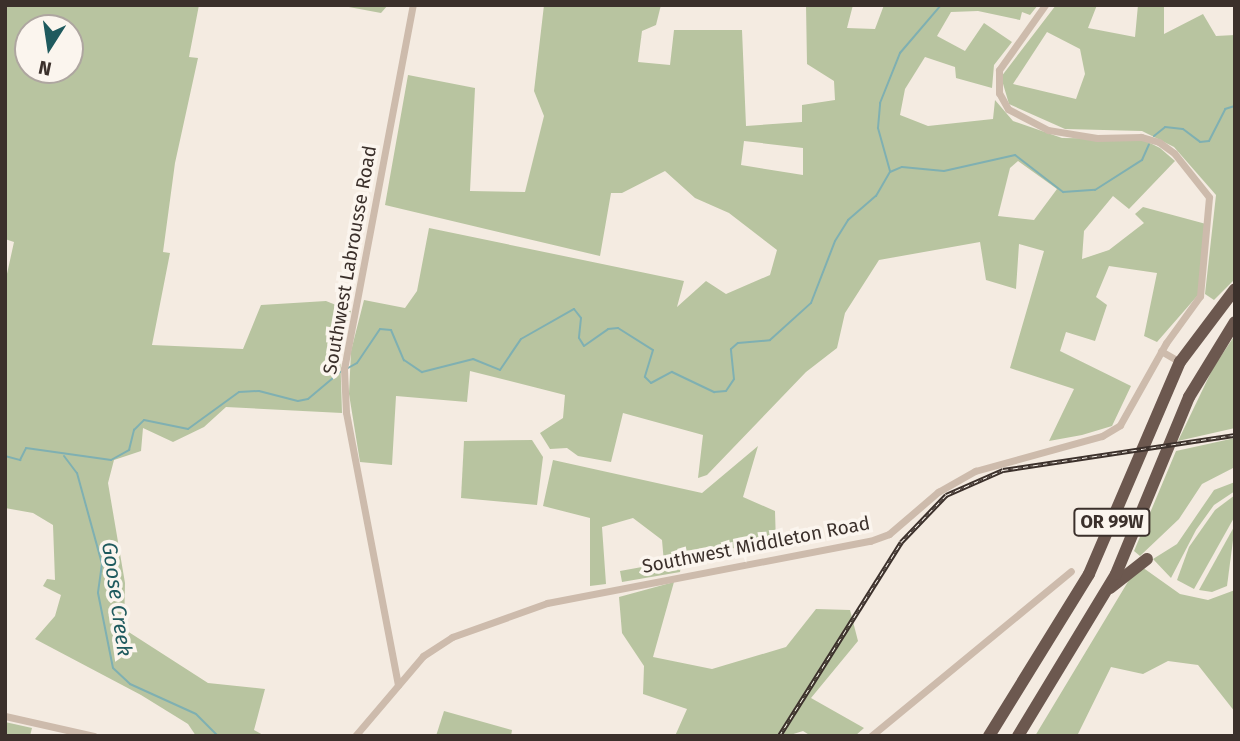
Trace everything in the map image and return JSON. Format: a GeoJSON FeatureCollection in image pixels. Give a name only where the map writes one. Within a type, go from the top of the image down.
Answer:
{"type":"FeatureCollection","features":[{"type":"Feature","properties":{"kind":"highway","name":"OR 99W"},"geometry":{"type":"LineString","coordinates":[[989,736],[1084,583],[1180,362],[1235,289]]}},
{"type":"Feature","properties":{"kind":"highway","name":"OR 99W"},"geometry":{"type":"LineString","coordinates":[[1018,736],[1107,590],[1189,397],[1235,322]]}},
{"type":"Feature","properties":{"kind":"highway"},"geometry":{"type":"LineString","coordinates":[[1107,590],[1147,559]]}},
{"type":"Feature","properties":{"kind":"street","name":"Southwest Labrousse Road"},"geometry":{"type":"LineString","coordinates":[[398,685],[346,412],[345,380],[346,354],[413,5]]}},
{"type":"Feature","properties":{"kind":"street","name":"Southwest Middleton Road"},"geometry":{"type":"LineString","coordinates":[[355,736],[434,646],[523,610],[889,534],[938,492],[975,471],[1111,432],[1126,417],[1161,351],[1200,296],[1210,207],[1203,187],[1166,146],[1130,136],[1097,138],[1048,130],[1016,116],[1001,99],[999,70],[1045,5]]}},
{"type":"Feature","properties":{"kind":"street"},"geometry":{"type":"LineString","coordinates":[[1161,351],[1180,362]]}},
{"type":"Feature","properties":{"kind":"street"},"geometry":{"type":"LineString","coordinates":[[871,736],[1072,571]]}},
{"type":"Feature","properties":{"kind":"street"},"geometry":{"type":"LineString","coordinates":[[5,716],[94,736]]}},
{"type":"Feature","properties":{"kind":"green space"},"geometry":{"type":"Polygon","coordinates":[[[5,5],[199,5],[189,57],[198,58],[175,163],[163,252],[170,253],[152,345],[243,349],[261,305],[326,301],[351,311],[340,351],[342,413],[226,407],[204,427],[173,442],[143,428],[141,451],[114,460],[108,483],[125,583],[124,629],[208,683],[265,689],[254,730],[265,736],[196,736],[188,724],[141,695],[35,639],[55,616],[61,595],[43,586],[47,579],[55,580],[53,525],[33,513],[5,508],[5,283],[14,242],[5,239],[5,5]]]}},
{"type":"Feature","properties":{"kind":"green space"},"geometry":{"type":"Polygon","coordinates":[[[338,5],[388,5],[381,13],[338,5]]]}},
{"type":"Feature","properties":{"kind":"green space"},"geometry":{"type":"Polygon","coordinates":[[[544,5],[661,5],[656,25],[642,31],[638,62],[670,65],[674,30],[742,30],[746,126],[802,122],[802,105],[835,100],[834,81],[807,64],[806,5],[853,5],[847,28],[875,29],[884,5],[1038,5],[1030,15],[1022,12],[1020,20],[978,11],[951,12],[937,36],[965,51],[984,23],[1012,42],[994,65],[992,88],[956,78],[955,67],[925,57],[905,89],[900,115],[928,126],[993,119],[995,100],[1013,121],[1062,138],[1142,139],[1160,148],[1175,161],[1129,209],[1113,196],[1084,231],[1082,259],[1109,250],[1144,223],[1135,214],[1143,207],[1206,224],[1198,295],[1157,342],[1144,336],[1157,273],[1109,266],[1096,297],[1107,305],[1095,341],[1066,332],[1060,351],[1131,386],[1112,426],[1082,435],[1049,441],[1074,389],[1010,368],[1044,251],[1019,244],[1016,289],[986,280],[980,242],[879,260],[845,313],[837,348],[806,372],[707,475],[698,478],[703,435],[623,413],[611,462],[578,456],[567,448],[550,449],[540,433],[563,418],[565,395],[470,371],[467,402],[396,396],[392,465],[360,462],[349,394],[351,351],[364,300],[405,308],[417,291],[429,228],[684,281],[677,307],[706,281],[726,294],[770,275],[777,250],[729,213],[695,198],[665,171],[622,193],[611,193],[600,256],[385,205],[408,75],[475,88],[470,191],[525,192],[544,116],[534,91],[544,5]],[[744,141],[741,165],[803,175],[803,148],[744,141]],[[1018,161],[1010,168],[998,216],[1034,220],[1057,189],[1018,161]]]}},
{"type":"Feature","properties":{"kind":"green space"},"geometry":{"type":"Polygon","coordinates":[[[1056,5],[1097,5],[1088,28],[1135,37],[1138,5],[1164,5],[1164,34],[1203,14],[1216,36],[1235,35],[1235,279],[1214,300],[1205,294],[1216,195],[1174,147],[1142,131],[1065,129],[1009,104],[1001,77],[1056,5]],[[1047,32],[1013,84],[1076,99],[1085,74],[1080,49],[1047,32]]]}},
{"type":"Feature","properties":{"kind":"green space"},"geometry":{"type":"Polygon","coordinates":[[[1235,335],[1235,428],[1178,441],[1213,368],[1235,335]]]}},
{"type":"Feature","properties":{"kind":"green space"},"geometry":{"type":"Polygon","coordinates":[[[1235,438],[1235,467],[1202,484],[1179,519],[1140,556],[1134,551],[1176,451],[1235,438]]]}},
{"type":"Feature","properties":{"kind":"green space"},"geometry":{"type":"Polygon","coordinates":[[[532,440],[543,457],[537,505],[461,498],[464,441],[532,440]]]}},
{"type":"Feature","properties":{"kind":"green space"},"geometry":{"type":"Polygon","coordinates":[[[758,446],[743,497],[775,511],[776,544],[683,553],[680,572],[622,582],[620,571],[664,563],[662,540],[633,518],[602,527],[606,584],[590,586],[590,518],[543,506],[553,460],[702,493],[758,446]]]}},
{"type":"Feature","properties":{"kind":"green space"},"geometry":{"type":"Polygon","coordinates":[[[1235,482],[1235,491],[1214,505],[1196,530],[1171,578],[1153,559],[1177,544],[1214,490],[1235,482]]]}},
{"type":"Feature","properties":{"kind":"green space"},"geometry":{"type":"Polygon","coordinates":[[[1235,495],[1235,516],[1194,589],[1177,580],[1189,547],[1215,510],[1235,495]]]}},
{"type":"Feature","properties":{"kind":"green space"},"geometry":{"type":"Polygon","coordinates":[[[1235,525],[1227,586],[1212,592],[1199,590],[1235,525]]]}},
{"type":"Feature","properties":{"kind":"green space"},"geometry":{"type":"Polygon","coordinates":[[[1142,567],[1180,594],[1208,600],[1235,590],[1235,712],[1198,665],[1168,661],[1143,674],[1111,667],[1077,736],[1035,736],[1129,580],[1142,567]]]}},
{"type":"Feature","properties":{"kind":"green space"},"geometry":{"type":"Polygon","coordinates":[[[674,582],[653,657],[712,669],[786,647],[816,609],[850,610],[858,641],[811,698],[864,728],[855,736],[811,736],[803,731],[787,736],[675,736],[687,709],[643,694],[644,666],[622,633],[619,597],[674,582]]]}},
{"type":"Feature","properties":{"kind":"green space"},"geometry":{"type":"Polygon","coordinates":[[[444,711],[512,730],[511,736],[436,736],[444,711]]]}},
{"type":"Feature","properties":{"kind":"green space"},"geometry":{"type":"Polygon","coordinates":[[[5,722],[32,728],[30,736],[5,736],[5,722]]]}},
{"type":"Feature","properties":{"kind":"waterway"},"geometry":{"type":"LineString","coordinates":[[890,171],[878,128],[880,103],[900,53],[941,5]]}},
{"type":"Feature","properties":{"kind":"waterway"},"geometry":{"type":"LineString","coordinates":[[1154,136],[1165,127],[1183,129],[1200,142],[1209,141],[1225,109],[1235,106]]}},
{"type":"Feature","properties":{"kind":"waterway"},"geometry":{"type":"LineString","coordinates":[[348,368],[357,363],[380,329],[391,330],[404,360],[422,372],[473,359],[500,370],[521,339],[574,309],[581,318],[579,338],[584,346],[608,329],[618,328],[653,350],[645,377],[651,383],[672,372],[714,392],[726,391],[734,379],[731,349],[738,343],[770,340],[811,303],[835,241],[848,220],[876,196],[890,172],[902,167],[944,171],[1015,155],[1063,192],[1095,190],[1142,160],[1149,144]]}},
{"type":"Feature","properties":{"kind":"waterway"},"geometry":{"type":"LineString","coordinates":[[5,456],[20,460],[26,448],[111,460],[129,450],[134,430],[144,420],[188,429],[239,392],[259,391],[298,401],[308,399],[340,372]]}},
{"type":"Feature","properties":{"kind":"waterway","name":"Goose Creek"},"geometry":{"type":"LineString","coordinates":[[64,456],[77,473],[102,564],[98,593],[113,668],[130,684],[196,714],[218,736]]}},
{"type":"Feature","properties":{"kind":"railway"},"geometry":{"type":"LineString","coordinates":[[779,736],[901,542],[946,495],[1003,470],[1235,435]]}}]}
